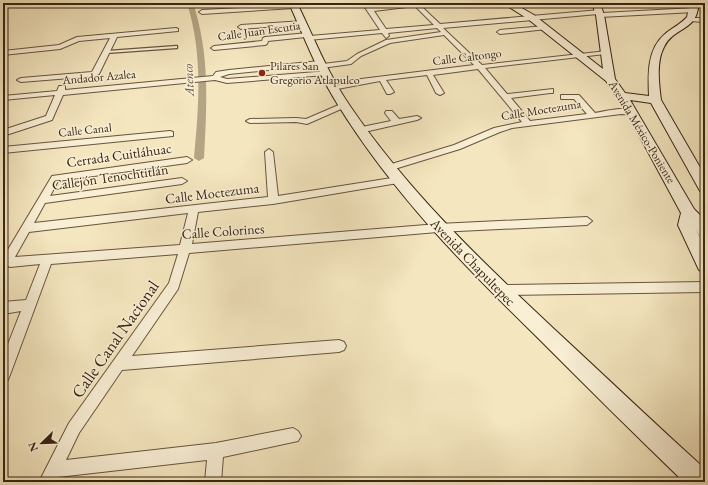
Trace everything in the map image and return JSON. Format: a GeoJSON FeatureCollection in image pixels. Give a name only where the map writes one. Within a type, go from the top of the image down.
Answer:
{"type":"FeatureCollection","features":[{"type":"Feature","properties":{"kind":"main road","name":"Avenida México-Poniente"},"geometry":{"type":"LineString","coordinates":[[507,3],[531,17],[610,78],[633,113],[689,213],[705,232]]}},
{"type":"Feature","properties":{"kind":"main road"},"geometry":{"type":"LineString","coordinates":[[596,3],[600,14],[610,78]]}},
{"type":"Feature","properties":{"kind":"main road"},"geometry":{"type":"LineString","coordinates":[[693,11],[660,45],[656,61],[655,100],[701,174],[705,188]]}},
{"type":"Feature","properties":{"kind":"main road","name":"Avenida Chapultepec"},"geometry":{"type":"LineString","coordinates":[[301,20],[325,72],[344,106],[388,168],[438,228],[500,290],[701,482]]}},
{"type":"Feature","properties":{"kind":"main road"},"geometry":{"type":"LineString","coordinates":[[622,96],[655,100]]}},
{"type":"Feature","properties":{"kind":"main road","name":"Avenida México-Poniente"},"geometry":{"type":"LineString","coordinates":[[689,213],[686,225],[705,265]]}},
{"type":"Feature","properties":{"kind":"street"},"geometry":{"type":"LineString","coordinates":[[365,3],[384,31],[388,41]]}},
{"type":"Feature","properties":{"kind":"street"},"geometry":{"type":"LineString","coordinates":[[370,10],[430,3]]}},
{"type":"Feature","properties":{"kind":"street"},"geometry":{"type":"LineString","coordinates":[[483,5],[500,3]]}},
{"type":"Feature","properties":{"kind":"street"},"geometry":{"type":"LineString","coordinates":[[416,4],[440,25],[480,67],[527,123]]}},
{"type":"Feature","properties":{"kind":"street"},"geometry":{"type":"LineString","coordinates":[[202,12],[301,20],[384,31],[531,17],[600,14],[693,11],[705,20]]}},
{"type":"Feature","properties":{"kind":"street"},"geometry":{"type":"LineString","coordinates":[[249,20],[301,20]]}},
{"type":"Feature","properties":{"kind":"street"},"geometry":{"type":"LineString","coordinates":[[241,27],[301,20]]}},
{"type":"Feature","properties":{"kind":"street","name":"Calle Juan Escutia"},"geometry":{"type":"LineString","coordinates":[[214,48],[265,43],[265,39],[301,20]]}},
{"type":"Feature","properties":{"kind":"street"},"geometry":{"type":"LineString","coordinates":[[500,32],[545,28]]}},
{"type":"Feature","properties":{"kind":"street"},"geometry":{"type":"LineString","coordinates":[[3,53],[60,47],[77,39],[176,30]]}},
{"type":"Feature","properties":{"kind":"street"},"geometry":{"type":"LineString","coordinates":[[325,72],[238,71],[219,74],[215,78],[221,81],[240,80],[325,72],[349,63],[359,55],[388,41],[447,33]]}},
{"type":"Feature","properties":{"kind":"street"},"geometry":{"type":"LineString","coordinates":[[21,80],[95,74],[115,36]]}},
{"type":"Feature","properties":{"kind":"street","name":"Calle Caltongo"},"geometry":{"type":"LineString","coordinates":[[325,72],[352,83],[554,56],[605,52]]}},
{"type":"Feature","properties":{"kind":"street"},"geometry":{"type":"LineString","coordinates":[[554,56],[557,67]]}},
{"type":"Feature","properties":{"kind":"street"},"geometry":{"type":"LineString","coordinates":[[238,71],[234,73],[232,77],[240,80]]}},
{"type":"Feature","properties":{"kind":"street"},"geometry":{"type":"LineString","coordinates":[[428,73],[440,93]]}},
{"type":"Feature","properties":{"kind":"street"},"geometry":{"type":"LineString","coordinates":[[3,132],[49,118],[66,77]]}},
{"type":"Feature","properties":{"kind":"street","name":"Andador Azalea"},"geometry":{"type":"LineString","coordinates":[[3,98],[215,78]]}},
{"type":"Feature","properties":{"kind":"street"},"geometry":{"type":"LineString","coordinates":[[382,79],[390,92]]}},
{"type":"Feature","properties":{"kind":"street"},"geometry":{"type":"LineString","coordinates":[[504,97],[550,91]]}},
{"type":"Feature","properties":{"kind":"street"},"geometry":{"type":"LineString","coordinates":[[564,97],[576,97],[592,115]]}},
{"type":"Feature","properties":{"kind":"street"},"geometry":{"type":"LineString","coordinates":[[250,122],[296,120],[307,122],[344,106]]}},
{"type":"Feature","properties":{"kind":"street","name":"Calle Moctezuma"},"geometry":{"type":"LineString","coordinates":[[388,168],[457,147],[497,130],[527,123],[620,112],[633,113]]}},
{"type":"Feature","properties":{"kind":"street"},"geometry":{"type":"LineString","coordinates":[[389,113],[397,122]]}},
{"type":"Feature","properties":{"kind":"street"},"geometry":{"type":"LineString","coordinates":[[360,130],[417,118]]}},
{"type":"Feature","properties":{"kind":"street","name":"Calle Canal"},"geometry":{"type":"LineString","coordinates":[[3,150],[170,134]]}},
{"type":"Feature","properties":{"kind":"street"},"geometry":{"type":"LineString","coordinates":[[269,152],[273,200]]}},
{"type":"Feature","properties":{"kind":"street","name":"Cerrada Cuitláhuac"},"geometry":{"type":"LineString","coordinates":[[43,200],[55,178],[187,160]]}},
{"type":"Feature","properties":{"kind":"street","name":"Calle Moctezuma"},"geometry":{"type":"LineString","coordinates":[[28,228],[273,200],[398,180]]}},
{"type":"Feature","properties":{"kind":"street","name":"Callejón Tenochtitlán"},"geometry":{"type":"LineString","coordinates":[[43,200],[182,181]]}},
{"type":"Feature","properties":{"kind":"street"},"geometry":{"type":"LineString","coordinates":[[28,228],[43,200]]}},
{"type":"Feature","properties":{"kind":"street","name":"Calle Canal Nacional"},"geometry":{"type":"LineString","coordinates":[[49,476],[74,428],[174,285],[185,249],[194,208]]}},
{"type":"Feature","properties":{"kind":"street","name":"Calle Colorines"},"geometry":{"type":"LineString","coordinates":[[28,228],[8,259],[10,262],[438,228],[587,222]]}},
{"type":"Feature","properties":{"kind":"street"},"geometry":{"type":"LineString","coordinates":[[3,374],[47,260]]}},
{"type":"Feature","properties":{"kind":"street"},"geometry":{"type":"LineString","coordinates":[[500,290],[705,287]]}},
{"type":"Feature","properties":{"kind":"street"},"geometry":{"type":"LineString","coordinates":[[3,308],[30,305]]}},
{"type":"Feature","properties":{"kind":"street"},"geometry":{"type":"LineString","coordinates":[[120,364],[339,346]]}},
{"type":"Feature","properties":{"kind":"street"},"geometry":{"type":"LineString","coordinates":[[49,476],[216,450],[293,436]]}},
{"type":"Feature","properties":{"kind":"street"},"geometry":{"type":"LineString","coordinates":[[213,482],[216,450]]}},
{"type":"Feature","properties":{"kind":"lane"},"geometry":{"type":"LineString","coordinates":[[106,52],[176,47]]}},
{"type":"Feature","properties":{"kind":"waterway","name":"Atenco"},"geometry":{"type":"LineString","coordinates":[[190,3],[196,22],[202,60],[203,99],[199,158]]}},
{"type":"Feature","properties":{"kind":"place","name":"Pilares San Gregorio Atlapulco"},"geometry":{"type":"Point","coordinates":[262,73]}}]}
